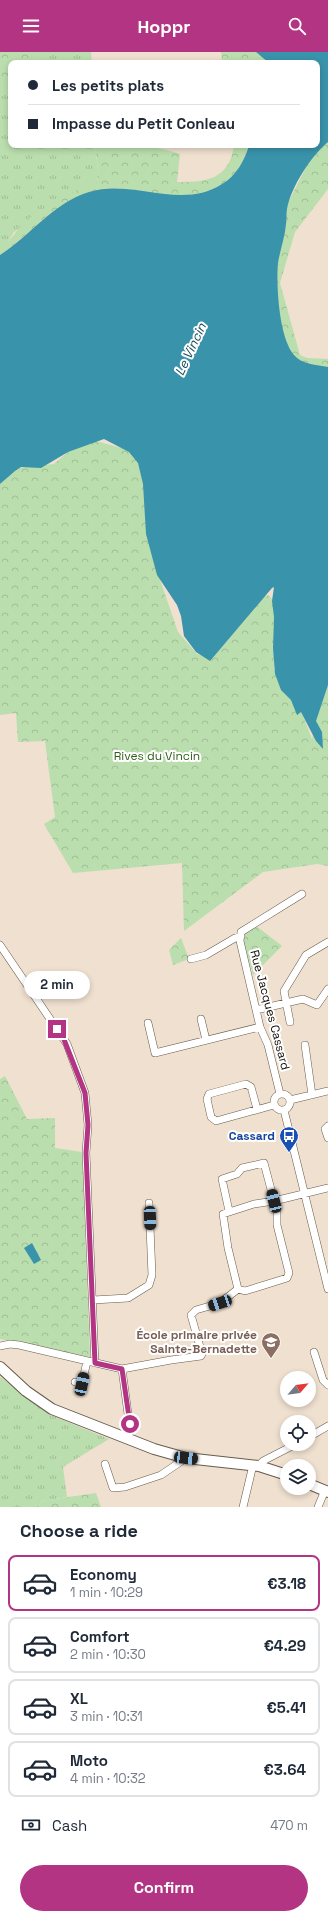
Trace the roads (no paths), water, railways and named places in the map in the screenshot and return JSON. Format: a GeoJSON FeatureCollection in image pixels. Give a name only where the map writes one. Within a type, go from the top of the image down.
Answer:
{"type":"FeatureCollection","features":[{"type":"Feature","properties":{"kind":"street","name":"Rue Jacques Cassard"},"geometry":{"type":"LineString","coordinates":[[280,1094],[268,1045],[260,1027],[240,941],[242,931],[302,894]]}},
{"type":"Feature","properties":{"kind":"street"},"geometry":{"type":"LineString","coordinates":[[191,959],[206,955],[234,938],[241,936]]}},
{"type":"Feature","properties":{"kind":"street"},"geometry":{"type":"LineString","coordinates":[[290,1022],[284,991],[306,955],[328,942]]}},
{"type":"Feature","properties":{"kind":"street"},"geometry":{"type":"LineString","coordinates":[[0,945],[50,1021],[63,1037],[85,1093],[88,1125],[86,1153],[95,1363]]}},
{"type":"Feature","properties":{"kind":"street"},"geometry":{"type":"LineString","coordinates":[[256,1010],[303,999],[317,1005],[328,989]]}},
{"type":"Feature","properties":{"kind":"street"},"geometry":{"type":"LineString","coordinates":[[201,1019],[206,1040]]}},
{"type":"Feature","properties":{"kind":"street"},"geometry":{"type":"LineString","coordinates":[[148,1023],[155,1053],[260,1027]]}},
{"type":"Feature","properties":{"kind":"street"},"geometry":{"type":"LineString","coordinates":[[305,1045],[312,1095]]}},
{"type":"Feature","properties":{"kind":"street"},"geometry":{"type":"LineString","coordinates":[[257,1110],[251,1087],[246,1084],[210,1094],[206,1099],[211,1117],[216,1121],[257,1110],[274,1105]]}},
{"type":"Feature","properties":{"kind":"street"},"geometry":{"type":"LineString","coordinates":[[290,1100],[328,1091]]}},
{"type":"Feature","properties":{"kind":"street"},"geometry":{"type":"LineString","coordinates":[[280,1094],[287,1095],[290,1100],[290,1106],[284,1110],[277,1109],[274,1105],[275,1098],[280,1094]]}},
{"type":"Feature","properties":{"kind":"street"},"geometry":{"type":"LineString","coordinates":[[284,1110],[328,1288]]}},
{"type":"Feature","properties":{"kind":"street"},"geometry":{"type":"LineString","coordinates":[[328,1126],[325,1129],[328,1138]]}},
{"type":"Feature","properties":{"kind":"street"},"geometry":{"type":"LineString","coordinates":[[229,1211],[222,1179],[237,1174],[242,1168],[262,1163],[265,1165],[274,1201],[288,1277],[245,1291],[238,1289]]}},
{"type":"Feature","properties":{"kind":"street"},"geometry":{"type":"LineString","coordinates":[[238,1289],[228,1248],[223,1214],[254,1204],[274,1201],[328,1188]]}},
{"type":"Feature","properties":{"kind":"street"},"geometry":{"type":"LineString","coordinates":[[93,1300],[128,1298],[150,1285],[152,1275],[149,1203]]}},
{"type":"Feature","properties":{"kind":"street"},"geometry":{"type":"LineString","coordinates":[[0,1346],[10,1344],[122,1369],[202,1355],[191,1315],[196,1310],[220,1303],[238,1289]]}},
{"type":"Feature","properties":{"kind":"street"},"geometry":{"type":"LineString","coordinates":[[314,1352],[321,1377],[328,1385]]}},
{"type":"Feature","properties":{"kind":"street"},"geometry":{"type":"LineString","coordinates":[[75,1382],[82,1384],[87,1361]]}},
{"type":"Feature","properties":{"kind":"street"},"geometry":{"type":"LineString","coordinates":[[0,1367],[26,1391],[46,1405],[154,1449],[186,1458],[256,1465],[280,1473]]}},
{"type":"Feature","properties":{"kind":"street"},"geometry":{"type":"LineString","coordinates":[[122,1369],[130,1429],[127,1438]]}},
{"type":"Feature","properties":{"kind":"street"},"geometry":{"type":"LineString","coordinates":[[316,1433],[328,1426]]}},
{"type":"Feature","properties":{"kind":"street"},"geometry":{"type":"LineString","coordinates":[[243,1507],[256,1465],[282,1451]]}},
{"type":"Feature","properties":{"kind":"street"},"geometry":{"type":"LineString","coordinates":[[105,1464],[113,1488],[125,1487],[162,1475],[186,1458]]}},
{"type":"Feature","properties":{"kind":"street"},"geometry":{"type":"LineString","coordinates":[[316,1487],[326,1491],[318,1507]]}},
{"type":"Feature","properties":{"kind":"water","name":"Le Vincin"},"geometry":{"type":"Polygon","coordinates":[[[256,52],[328,52],[328,142],[315,155],[303,172],[289,200],[277,273],[278,297],[282,324],[289,347],[297,358],[310,364],[328,367],[328,685],[316,721],[322,732],[323,749],[316,741],[301,712],[297,715],[291,700],[281,690],[275,674],[273,648],[274,617],[272,601],[274,587],[210,661],[196,652],[184,636],[181,616],[177,605],[157,575],[146,534],[143,484],[138,463],[129,452],[104,439],[68,452],[41,468],[21,467],[0,484],[0,255],[64,204],[89,192],[106,189],[122,189],[173,195],[190,195],[206,192],[232,177],[242,162],[248,148],[320,148],[320,60],[265,60],[256,52]]]}},
{"type":"Feature","properties":{"kind":"water"},"geometry":{"type":"Polygon","coordinates":[[[32,1243],[41,1260],[34,1264],[24,1248],[32,1243]]]}},
{"type":"Feature","properties":{"kind":"place","name":"Cassard"},"geometry":{"type":"Point","coordinates":[289,1153]}},
{"type":"Feature","properties":{"kind":"place","name":"École primaire privée Sainte-Bernadette"},"geometry":{"type":"Point","coordinates":[271,1359]}},
{"type":"Feature","properties":{"kind":"park label","name":"Rives du Vincin"},"geometry":{"type":"Point","coordinates":[157,756]}}]}
